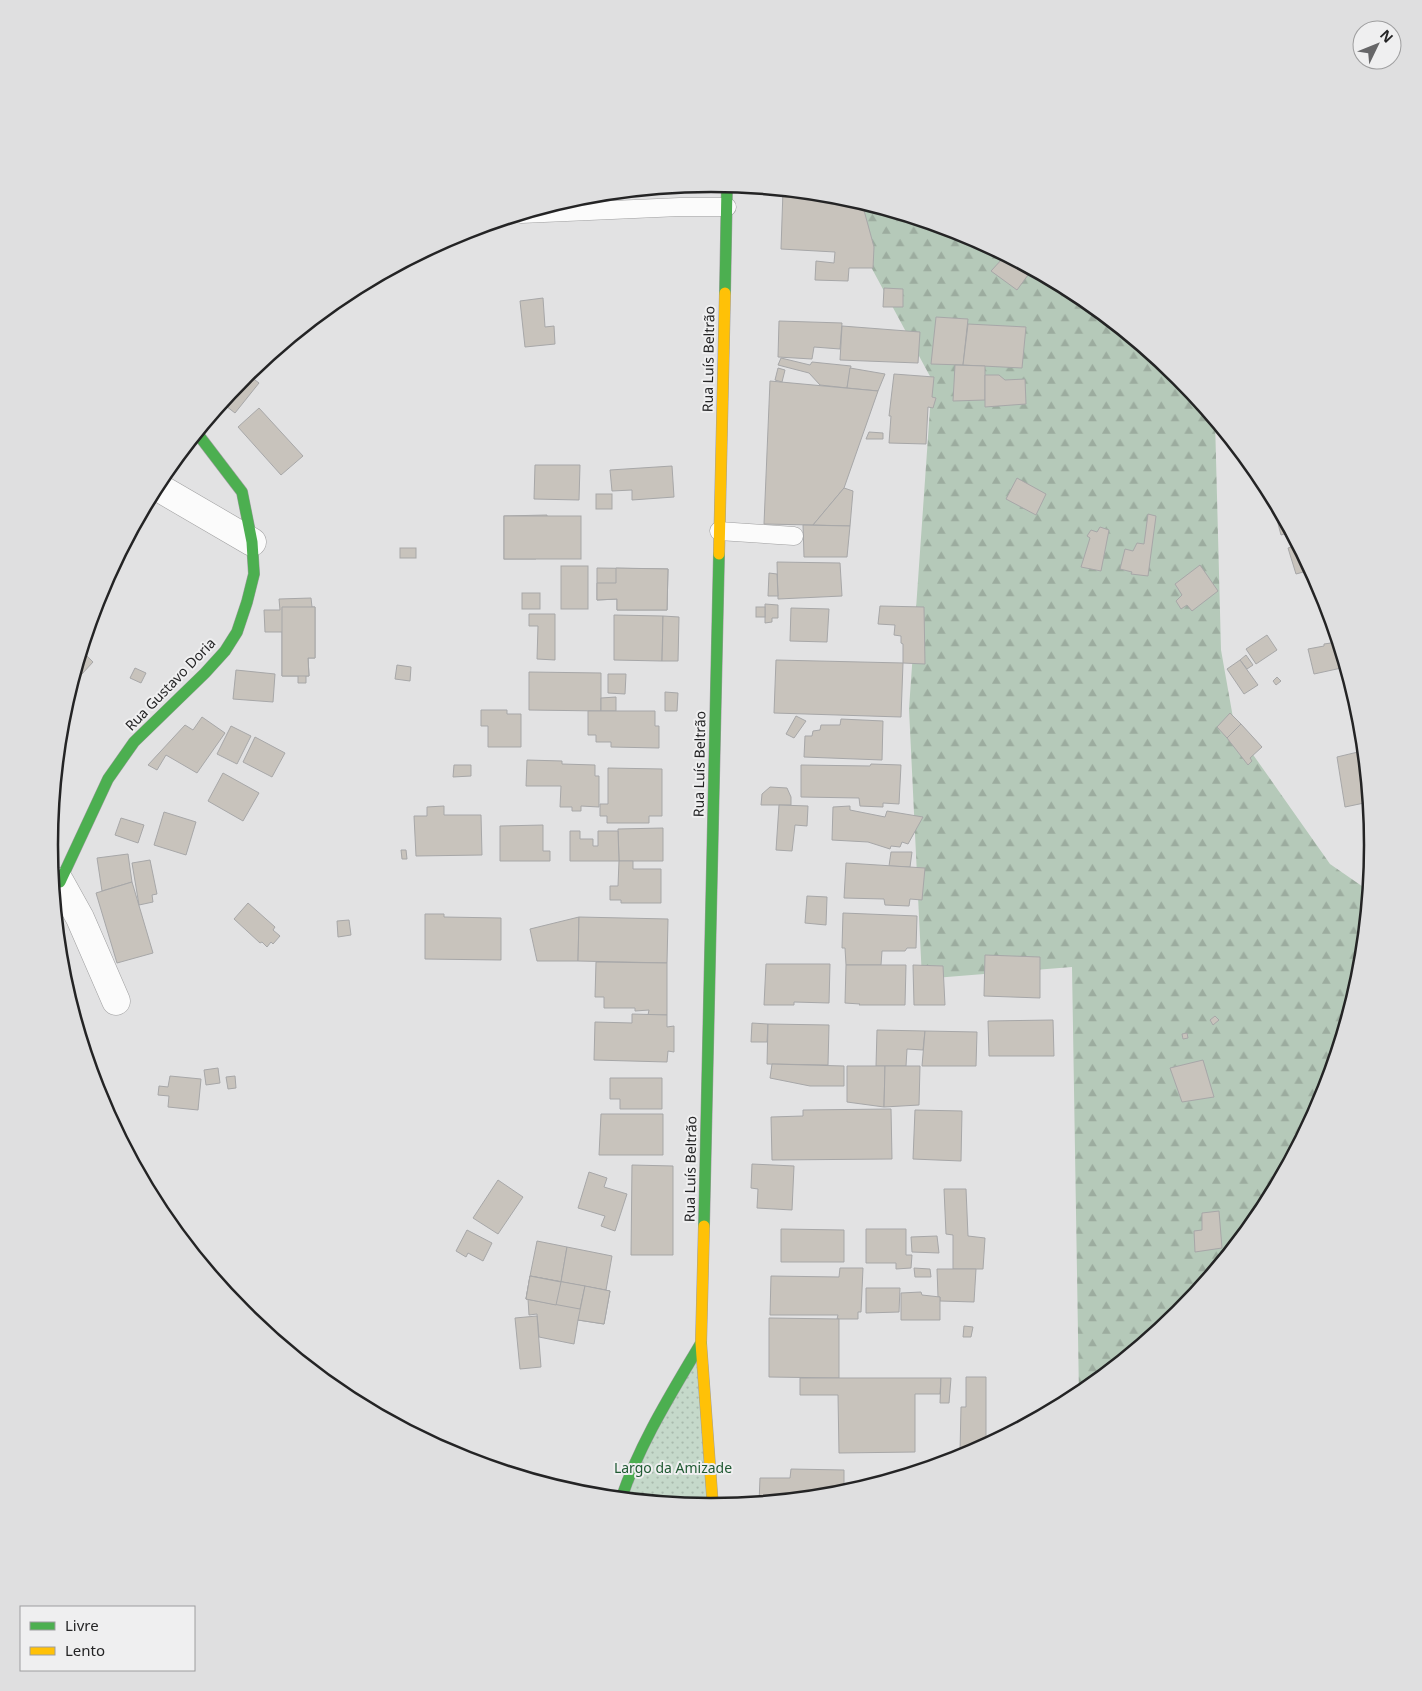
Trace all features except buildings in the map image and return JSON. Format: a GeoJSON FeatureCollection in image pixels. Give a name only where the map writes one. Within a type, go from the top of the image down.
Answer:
{"type":"FeatureCollection","features":[{"type":"Feature","properties":{"kind":"main road","name":"Rua Luís Beltrão"},"geometry":{"type":"LineString","coordinates":[[711,1499],[701,1344],[727,192]]}},
{"type":"Feature","properties":{"kind":"main road","name":"Rua Gustavo Doria"},"geometry":{"type":"LineString","coordinates":[[59,870],[108,779],[134,742],[205,673],[225,651],[237,632],[254,574],[252,542],[242,492],[201,438]]}},
{"type":"Feature","properties":{"kind":"main road"},"geometry":{"type":"LineString","coordinates":[[623,1493],[631,1470],[646,1438],[680,1394],[701,1344]]}},
{"type":"Feature","properties":{"kind":"main road"},"geometry":{"type":"LineString","coordinates":[[680,1394],[698,1400],[705,1411]]}},
{"type":"Feature","properties":{"kind":"street"},"geometry":{"type":"LineString","coordinates":[[163,490],[252,542]]}},
{"type":"Feature","properties":{"kind":"street"},"geometry":{"type":"LineString","coordinates":[[59,880],[80,918],[116,1001]]}},
{"type":"Feature","properties":{"kind":"lane"},"geometry":{"type":"LineString","coordinates":[[547,213],[680,207],[727,207]]}},
{"type":"Feature","properties":{"kind":"lane"},"geometry":{"type":"LineString","coordinates":[[719,531],[794,536]]}},
{"type":"Feature","properties":{"kind":"green space"},"geometry":{"type":"Polygon","coordinates":[[[853,208],[880,214],[921,227],[1000,259],[1038,280],[1074,302],[1142,354],[1173,383],[1215,431],[1221,650],[1235,729],[1330,864],[1363,887],[1359,931],[1352,973],[1330,1056],[1315,1096],[1277,1172],[1254,1209],[1229,1243],[1173,1308],[1142,1337],[1079,1386],[1072,967],[922,979],[909,709],[932,380],[843,215],[853,208]]]}},
{"type":"Feature","properties":{"kind":"green space","name":"Largo da Amizade"},"geometry":{"type":"Polygon","coordinates":[[[701,1343],[710,1499],[668,1498],[624,1493],[701,1343]]]}},
{"type":"Feature","properties":{"kind":"traffic: fast"},"geometry":{"type":"LineString","coordinates":[[725,293],[727,192]]}},
{"type":"Feature","properties":{"kind":"traffic: fast"},"geometry":{"type":"LineString","coordinates":[[59,880],[60,882],[108,779],[134,742],[225,651],[237,632],[247,602],[254,574],[252,542],[242,492],[201,438]]}},
{"type":"Feature","properties":{"kind":"traffic: fast"},"geometry":{"type":"LineString","coordinates":[[704,1226],[719,554]]}},
{"type":"Feature","properties":{"kind":"traffic: fast"},"geometry":{"type":"LineString","coordinates":[[623,1493],[647,1438],[701,1343]]}},
{"type":"Feature","properties":{"kind":"traffic: slow"},"geometry":{"type":"LineString","coordinates":[[719,554],[725,293]]}},
{"type":"Feature","properties":{"kind":"traffic: slow"},"geometry":{"type":"LineString","coordinates":[[704,1226],[701,1343],[712,1499]]}}]}
